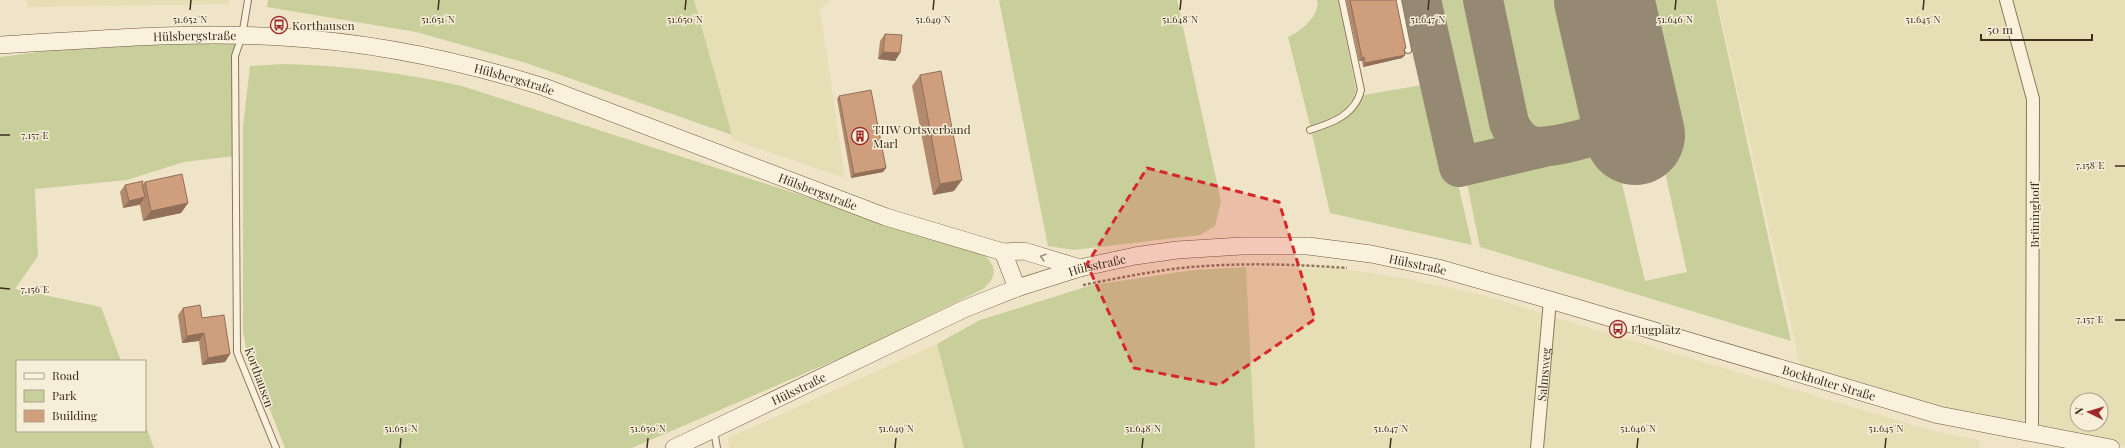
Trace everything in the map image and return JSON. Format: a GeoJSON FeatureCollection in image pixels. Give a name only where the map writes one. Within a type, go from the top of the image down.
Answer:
{"type":"FeatureCollection","features":[{"type":"Feature","properties":{"kind":"street","name":"Brüninghoff"},"geometry":{"type":"LineString","coordinates":[[2006,0],[2033,99],[2032,434]]}},
{"type":"Feature","properties":{"kind":"street","name":"Hülsbergstraße"},"geometry":{"type":"LineString","coordinates":[[0,45],[170,37],[242,36],[297,38],[393,48],[493,71],[544,87],[886,217],[1003,252],[1024,251],[1080,268]]}},
{"type":"Feature","properties":{"kind":"street","name":"Hülsstraße"},"geometry":{"type":"LineString","coordinates":[[674,448],[964,309],[1017,288],[1080,268],[1177,250],[1242,246],[1308,246],[1371,254],[1438,268],[1550,300]]}},
{"type":"Feature","properties":{"kind":"street"},"geometry":{"type":"LineString","coordinates":[[1003,252],[1017,288]]}},
{"type":"Feature","properties":{"kind":"street","name":"Bockholter Straße"},"geometry":{"type":"LineString","coordinates":[[1550,300],[1939,415],[2111,448]]}},
{"type":"Feature","properties":{"kind":"street","name":"Salmsweg"},"geometry":{"type":"LineString","coordinates":[[1536,448],[1550,300]]}},
{"type":"Feature","properties":{"kind":"lane","name":"Korthausen"},"geometry":{"type":"LineString","coordinates":[[248,0],[242,36],[235,56],[237,352],[276,448]]}},
{"type":"Feature","properties":{"kind":"lane"},"geometry":{"type":"LineString","coordinates":[[1310,130],[1342,117],[1352,108],[1360,96],[1361,90],[1342,0]]}},
{"type":"Feature","properties":{"kind":"lane"},"geometry":{"type":"LineString","coordinates":[[1398,0],[1408,50]]}},
{"type":"Feature","properties":{"kind":"lane"},"geometry":{"type":"LineString","coordinates":[[713,428],[717,448]]}},
{"type":"Feature","properties":{"kind":"path"},"geometry":{"type":"LineString","coordinates":[[1080,286],[1175,269],[1250,265],[1308,265],[1353,269]]}},
{"type":"Feature","properties":{"kind":"highlighted area"},"geometry":{"type":"Polygon","coordinates":[[[1147,168],[1279,202],[1315,319],[1219,385],[1134,368],[1087,264],[1147,168]]]}},
{"type":"Feature","properties":{"kind":"shaded area"},"geometry":{"type":"Polygon","coordinates":[[[26,0],[229,0],[228,4],[28,7],[26,0]]]}},
{"type":"Feature","properties":{"kind":"shaded area"},"geometry":{"type":"Polygon","coordinates":[[[694,0],[830,0],[820,10],[845,178],[733,140],[694,0]]]}},
{"type":"Feature","properties":{"kind":"shaded area"},"geometry":{"type":"Polygon","coordinates":[[[1717,0],[2002,0],[2029,98],[2027,412],[2023,422],[2019,424],[1963,414],[1801,368],[1717,0]]]}},
{"type":"Feature","properties":{"kind":"shaded area"},"geometry":{"type":"Polygon","coordinates":[[[2011,0],[2125,0],[2125,446],[2046,430],[2041,425],[2038,413],[2038,102],[2011,0]]]}},
{"type":"Feature","properties":{"kind":"shaded area"},"geometry":{"type":"Polygon","coordinates":[[[1246,267],[1338,269],[1373,273],[1482,295],[1542,313],[1533,448],[1255,448],[1246,267]]]}},
{"type":"Feature","properties":{"kind":"shaded area"},"geometry":{"type":"Polygon","coordinates":[[[1553,317],[1933,431],[1979,440],[1979,448],[1540,448],[1553,317]]]}},
{"type":"Feature","properties":{"kind":"shaded area"},"geometry":{"type":"Polygon","coordinates":[[[937,344],[964,448],[729,448],[728,438],[937,344]]]}},
{"type":"Feature","properties":{"kind":"green space"},"geometry":{"type":"Polygon","coordinates":[[[268,0],[694,0],[732,135],[526,63],[416,32],[267,7],[268,0]]]}},
{"type":"Feature","properties":{"kind":"green space"},"geometry":{"type":"Polygon","coordinates":[[[999,0],[1177,0],[1221,201],[1215,226],[1200,235],[1074,250],[1048,246],[999,0]]]}},
{"type":"Feature","properties":{"kind":"green space"},"geometry":{"type":"Polygon","coordinates":[[[1317,0],[1338,0],[1356,90],[1349,104],[1338,114],[1310,126],[1288,37],[1304,27],[1313,17],[1316,11],[1317,0]]]}},
{"type":"Feature","properties":{"kind":"green space"},"geometry":{"type":"Polygon","coordinates":[[[1426,0],[1474,0],[1504,139],[1498,149],[1469,156],[1465,156],[1460,152],[1426,0]]]}},
{"type":"Feature","properties":{"kind":"green space"},"geometry":{"type":"Polygon","coordinates":[[[1491,0],[1581,0],[1602,92],[1599,110],[1589,125],[1577,131],[1559,135],[1550,135],[1534,133],[1528,130],[1518,119],[1514,110],[1491,0]]]}},
{"type":"Feature","properties":{"kind":"green space"},"geometry":{"type":"Polygon","coordinates":[[[1627,0],[1716,0],[1791,341],[1480,247],[1466,179],[1468,174],[1612,141],[1645,281],[1687,272],[1627,0]]]}},
{"type":"Feature","properties":{"kind":"green space"},"geometry":{"type":"Polygon","coordinates":[[[242,36],[235,56],[235,156],[184,162],[127,180],[35,189],[38,256],[15,289],[101,307],[121,360],[16,360],[16,432],[146,432],[146,427],[154,448],[0,448],[0,57],[156,37],[242,36]]]}},
{"type":"Feature","properties":{"kind":"green space"},"geometry":{"type":"Polygon","coordinates":[[[282,64],[373,70],[462,86],[981,253],[993,266],[993,275],[991,280],[983,289],[852,353],[632,448],[285,448],[247,352],[243,332],[243,126],[250,66],[282,64]]]}},
{"type":"Feature","properties":{"kind":"green space"},"geometry":{"type":"Polygon","coordinates":[[[1433,83],[1437,91],[1472,245],[1330,213],[1312,134],[1329,128],[1349,116],[1364,95],[1433,83]]]}},
{"type":"Feature","properties":{"kind":"green space"},"geometry":{"type":"Polygon","coordinates":[[[1246,267],[1255,448],[964,448],[937,344],[980,320],[1092,285],[1193,270],[1246,267]]]}},
{"type":"Feature","properties":{"kind":"building"},"geometry":{"type":"Polygon","coordinates":[[[1350,0],[1396,0],[1406,48],[1404,49],[1405,55],[1365,63],[1364,57],[1362,58],[1350,0]]]}},
{"type":"Feature","properties":{"kind":"building"},"geometry":{"type":"Polygon","coordinates":[[[885,34],[902,35],[900,53],[883,52],[885,34]]]}},
{"type":"Feature","properties":{"kind":"building"},"geometry":{"type":"Polygon","coordinates":[[[941,71],[962,180],[940,184],[920,75],[941,71]]]}},
{"type":"Feature","properties":{"kind":"building","name":"THW Ortsverband Marl"},"geometry":{"type":"Polygon","coordinates":[[[871,90],[886,168],[854,174],[839,96],[871,90]]]}},
{"type":"Feature","properties":{"kind":"building"},"geometry":{"type":"Polygon","coordinates":[[[182,174],[188,203],[151,211],[145,182],[182,174]]]}},
{"type":"Feature","properties":{"kind":"building"},"geometry":{"type":"Polygon","coordinates":[[[143,181],[142,185],[145,197],[129,201],[125,185],[143,181]]]}},
{"type":"Feature","properties":{"kind":"building"},"geometry":{"type":"Polygon","coordinates":[[[200,305],[202,318],[224,315],[230,354],[208,358],[204,333],[187,336],[183,308],[200,305]]]}},
{"type":"Feature","properties":{"kind":"taxiway"},"geometry":{"type":"LineString","coordinates":[[1421,0],[1459,167],[1544,147]]}},
{"type":"Feature","properties":{"kind":"taxiway"},"geometry":{"type":"LineString","coordinates":[[1483,0],[1509,123],[1515,134],[1524,143],[1540,147],[1564,144],[1591,136],[1613,126],[1619,121],[1623,112],[1625,97],[1623,82]]}},
{"type":"Feature","properties":{"kind":"runway"},"geometry":{"type":"LineString","coordinates":[[1604,0],[1635,135]]}},
{"type":"Feature","properties":{"kind":"place","name":"Korthausen"},"geometry":{"type":"Point","coordinates":[279,25]}},
{"type":"Feature","properties":{"kind":"place","name":"THW Ortsverband Marl"},"geometry":{"type":"Point","coordinates":[860,136]}},
{"type":"Feature","properties":{"kind":"place","name":"Flugplatz"},"geometry":{"type":"Point","coordinates":[1618,329]}}]}
